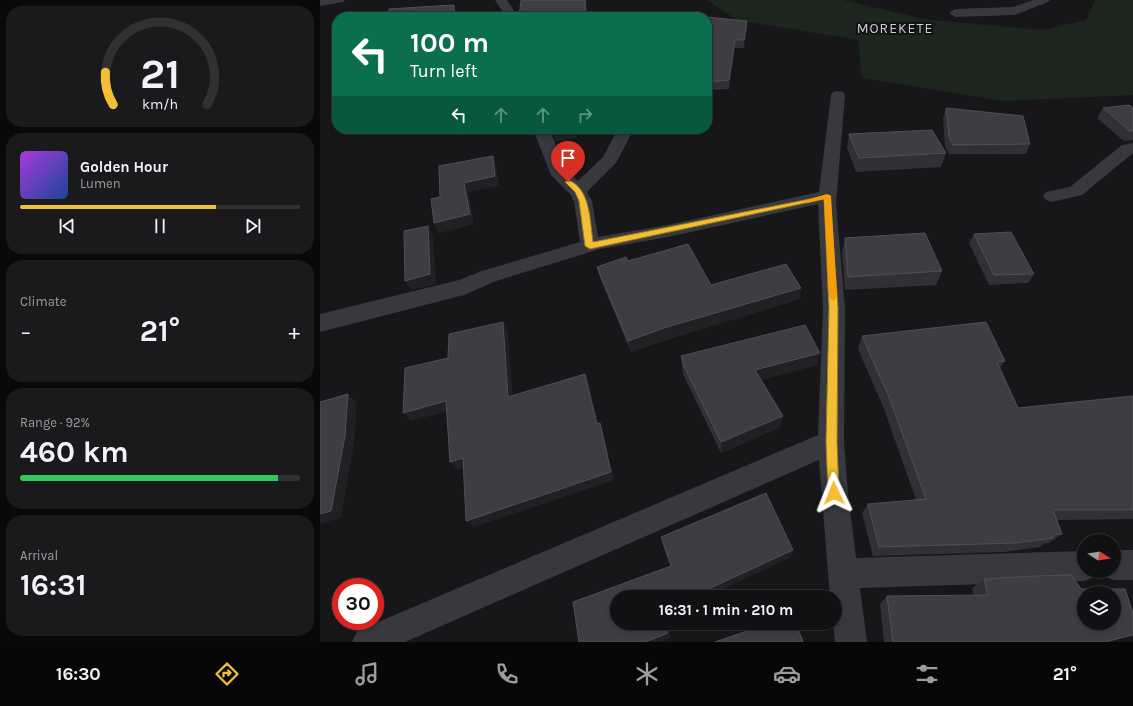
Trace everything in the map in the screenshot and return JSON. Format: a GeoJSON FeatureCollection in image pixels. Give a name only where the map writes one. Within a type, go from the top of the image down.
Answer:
{"type":"FeatureCollection","features":[{"type":"Feature","properties":{"kind":"street"},"geometry":{"type":"LineString","coordinates":[[320,4],[339,0]]}},
{"type":"Feature","properties":{"kind":"street"},"geometry":{"type":"LineString","coordinates":[[501,0],[509,12]]}},
{"type":"Feature","properties":{"kind":"street"},"geometry":{"type":"LineString","coordinates":[[955,14],[1015,11],[1044,0]]}},
{"type":"Feature","properties":{"kind":"street"},"geometry":{"type":"LineString","coordinates":[[838,95],[827,196],[834,308],[831,442],[834,493],[851,642]]}},
{"type":"Feature","properties":{"kind":"street"},"geometry":{"type":"LineString","coordinates":[[544,134],[560,174],[578,191],[583,201],[590,246]]}},
{"type":"Feature","properties":{"kind":"street"},"geometry":{"type":"LineString","coordinates":[[578,191],[610,159],[623,134]]}},
{"type":"Feature","properties":{"kind":"street"},"geometry":{"type":"LineString","coordinates":[[1052,196],[1076,191],[1128,148],[1133,148]]}},
{"type":"Feature","properties":{"kind":"street"},"geometry":{"type":"LineString","coordinates":[[320,323],[464,287],[489,276],[590,246],[827,196]]}},
{"type":"Feature","properties":{"kind":"street"},"geometry":{"type":"LineString","coordinates":[[368,642],[831,442]]}},
{"type":"Feature","properties":{"kind":"street"},"geometry":{"type":"LineString","coordinates":[[1121,565],[1133,565]]}},
{"type":"Feature","properties":{"kind":"street"},"geometry":{"type":"LineString","coordinates":[[843,573],[1077,566]]}},
{"type":"Feature","properties":{"kind":"shaded area"},"geometry":{"type":"Polygon","coordinates":[[[707,0],[843,0],[929,20],[1043,30],[1086,20],[1095,0],[1133,0],[1133,95],[1003,101],[862,78],[858,40],[737,20],[707,0]]]}},
{"type":"Feature","properties":{"kind":"building"},"geometry":{"type":"Polygon","coordinates":[[[521,0],[585,0],[586,12],[520,12],[521,0]]]}},
{"type":"Feature","properties":{"kind":"building"},"geometry":{"type":"Polygon","coordinates":[[[454,5],[454,12],[389,12],[389,9],[454,5]]]}},
{"type":"Feature","properties":{"kind":"building"},"geometry":{"type":"Polygon","coordinates":[[[712,18],[747,21],[744,40],[735,40],[729,80],[712,82],[712,18]]]}},
{"type":"Feature","properties":{"kind":"building"},"geometry":{"type":"Polygon","coordinates":[[[1129,105],[1133,108],[1133,131],[1130,131],[1103,108],[1129,105]]]}},
{"type":"Feature","properties":{"kind":"building"},"geometry":{"type":"Polygon","coordinates":[[[946,108],[1023,116],[1030,144],[953,145],[949,136],[946,108]]]}},
{"type":"Feature","properties":{"kind":"building"},"geometry":{"type":"Polygon","coordinates":[[[932,130],[946,153],[859,158],[849,134],[932,130]]]}},
{"type":"Feature","properties":{"kind":"building"},"geometry":{"type":"Polygon","coordinates":[[[493,156],[495,176],[464,183],[470,214],[434,223],[431,199],[440,197],[439,166],[493,156]]]}},
{"type":"Feature","properties":{"kind":"building"},"geometry":{"type":"Polygon","coordinates":[[[428,226],[430,274],[405,281],[404,231],[428,226]]]}},
{"type":"Feature","properties":{"kind":"building"},"geometry":{"type":"Polygon","coordinates":[[[1011,232],[1034,274],[994,275],[974,234],[1011,232]]]}},
{"type":"Feature","properties":{"kind":"building"},"geometry":{"type":"Polygon","coordinates":[[[925,233],[942,271],[848,277],[845,238],[925,233]]]}},
{"type":"Feature","properties":{"kind":"building"},"geometry":{"type":"Polygon","coordinates":[[[688,244],[711,285],[786,264],[801,288],[667,327],[628,341],[597,267],[626,257],[628,261],[688,244]]]}},
{"type":"Feature","properties":{"kind":"building"},"geometry":{"type":"Polygon","coordinates":[[[503,322],[508,397],[585,374],[597,424],[600,423],[611,472],[466,521],[463,458],[450,462],[446,401],[403,413],[405,368],[448,358],[449,334],[503,322]]]}},
{"type":"Feature","properties":{"kind":"building"},"geometry":{"type":"Polygon","coordinates":[[[986,322],[1005,361],[997,362],[1018,408],[1133,396],[1133,510],[1053,510],[1062,534],[1053,535],[1053,538],[1016,543],[879,547],[868,504],[926,499],[889,397],[862,336],[986,322]]]}},
{"type":"Feature","properties":{"kind":"building"},"geometry":{"type":"Polygon","coordinates":[[[805,325],[820,353],[755,370],[783,416],[721,442],[682,362],[681,356],[805,325]]]}},
{"type":"Feature","properties":{"kind":"building"},"geometry":{"type":"Polygon","coordinates":[[[348,394],[345,436],[331,511],[320,514],[320,402],[348,394]]]}},
{"type":"Feature","properties":{"kind":"building"},"geometry":{"type":"Polygon","coordinates":[[[766,493],[793,550],[706,590],[610,590],[610,630],[667,630],[668,633],[645,642],[579,642],[573,602],[671,566],[661,537],[766,493]]]}},
{"type":"Feature","properties":{"kind":"building"},"geometry":{"type":"Polygon","coordinates":[[[1071,575],[1079,586],[1077,586],[1077,630],[1121,630],[1121,589],[1125,589],[1133,613],[1133,635],[1103,642],[893,642],[887,596],[988,595],[984,579],[1071,575]]]}},
{"type":"Feature","properties":{"kind":"building"},"geometry":{"type":"Polygon","coordinates":[[[750,630],[799,630],[803,642],[715,642],[750,630]]]}},
{"type":"Feature","properties":{"kind":"slow traffic"},"geometry":{"type":"LineString","coordinates":[[807,201],[827,196],[833,297]]}},
{"type":"Feature","properties":{"kind":"district","name":"MOREKETE"},"geometry":{"type":"Point","coordinates":[895,28]}},
{"type":"Feature","properties":{"kind":"route"},"geometry":{"type":"LineString","coordinates":[[568,182],[578,191],[583,201],[590,246],[599,243],[668,231],[827,196],[834,308],[834,388],[831,442],[834,493]]}}]}
